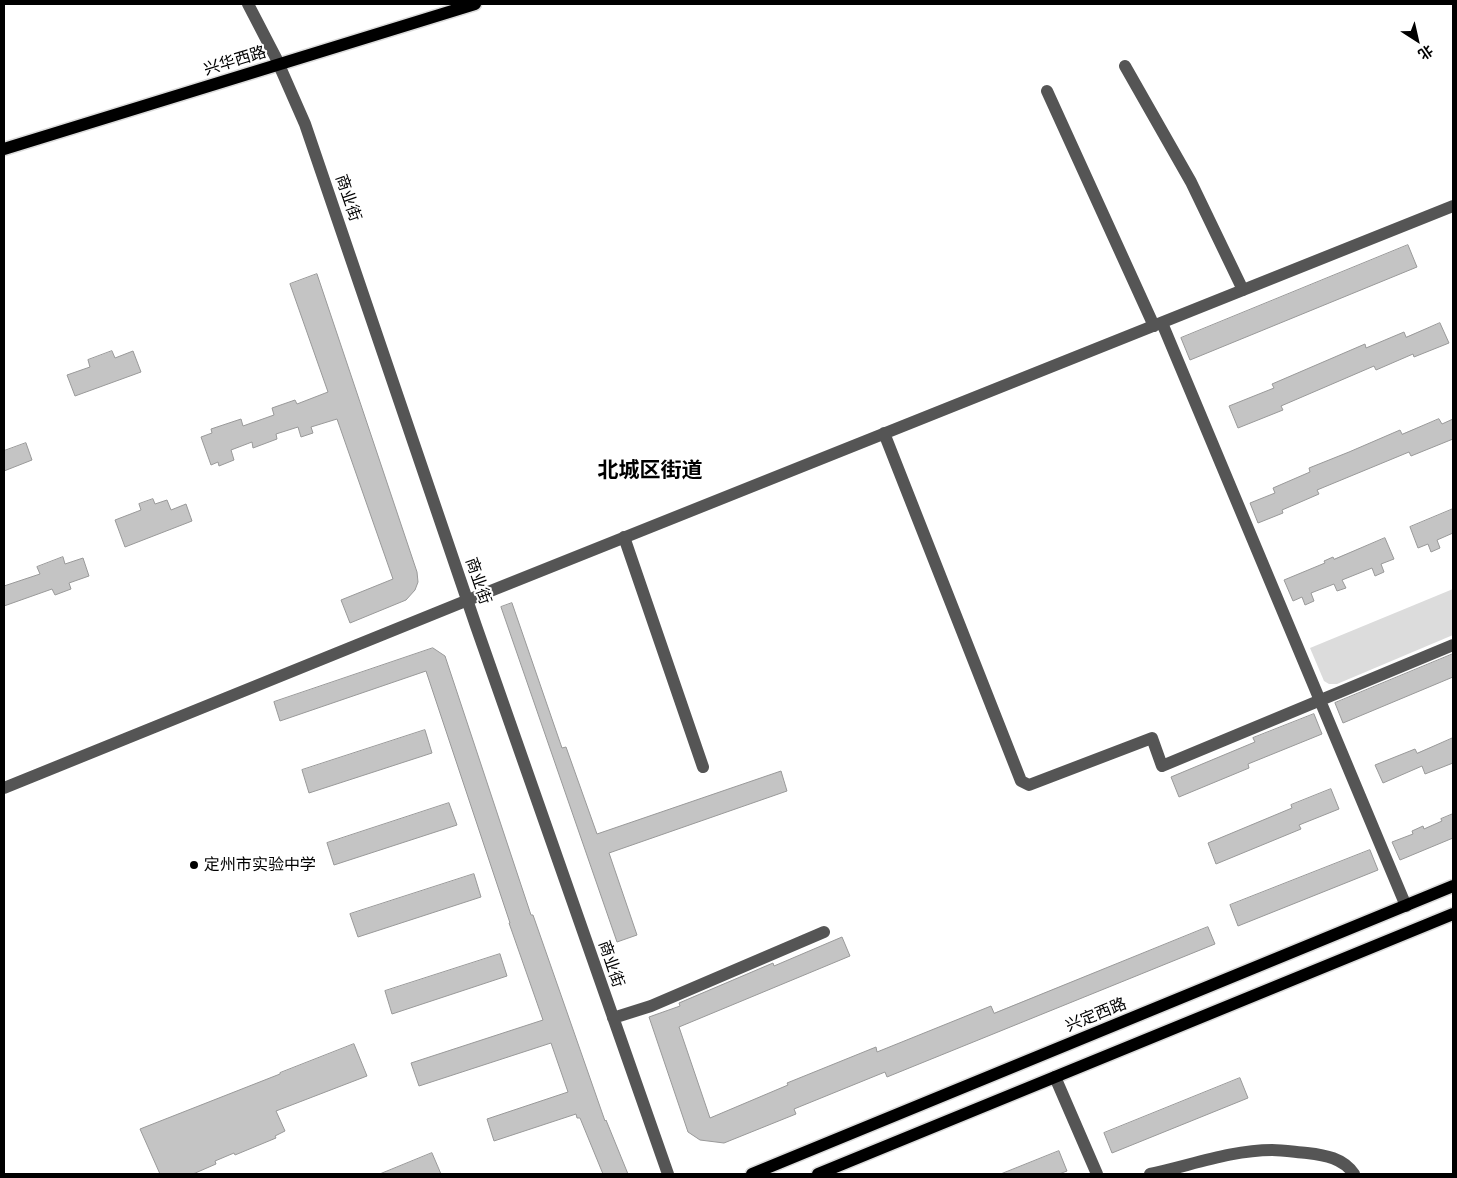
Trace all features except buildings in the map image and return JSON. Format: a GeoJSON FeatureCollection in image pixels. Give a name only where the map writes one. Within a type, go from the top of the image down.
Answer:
{"type":"FeatureCollection","features":[{"type":"Feature","properties":{"kind":"main road","name":"兴华西路"},"geometry":{"type":"LineString","coordinates":[[4,149],[475,4]]}},
{"type":"Feature","properties":{"kind":"main road","name":"兴定西路"},"geometry":{"type":"LineString","coordinates":[[752,1174],[1453,886]]}},
{"type":"Feature","properties":{"kind":"main road"},"geometry":{"type":"LineString","coordinates":[[818,1174],[1453,914]]}},
{"type":"Feature","properties":{"kind":"street","name":"商业街"},"geometry":{"type":"LineString","coordinates":[[248,4],[279,64],[305,124],[668,1174]]}},
{"type":"Feature","properties":{"kind":"street"},"geometry":{"type":"LineString","coordinates":[[1125,66],[1191,182],[1243,290]]}},
{"type":"Feature","properties":{"kind":"street"},"geometry":{"type":"LineString","coordinates":[[1047,91],[1158,324],[1320,700],[1406,906]]}},
{"type":"Feature","properties":{"kind":"street"},"geometry":{"type":"LineString","coordinates":[[4,788],[624,537],[1453,206]]}},
{"type":"Feature","properties":{"kind":"street"},"geometry":{"type":"LineString","coordinates":[[884,434],[1021,781],[1029,785],[1152,738],[1162,766],[1453,645]]}},
{"type":"Feature","properties":{"kind":"street"},"geometry":{"type":"LineString","coordinates":[[624,537],[703,766]]}},
{"type":"Feature","properties":{"kind":"street"},"geometry":{"type":"LineString","coordinates":[[613,1018],[651,1006],[824,932]]}},
{"type":"Feature","properties":{"kind":"street"},"geometry":{"type":"LineString","coordinates":[[1055,1077],[1097,1174]]}},
{"type":"Feature","properties":{"kind":"street"},"geometry":{"type":"LineString","coordinates":[[1150,1174],[1232,1155],[1271,1150],[1314,1154],[1336,1159],[1349,1167],[1354,1174]]}},
{"type":"Feature","properties":{"kind":"shaded area"},"geometry":{"type":"Polygon","coordinates":[[[1453,589],[1453,635],[1337,684],[1329,684],[1324,681],[1310,648],[1453,589]]]}},
{"type":"Feature","properties":{"kind":"place","name":"定州市实验中学"},"geometry":{"type":"Point","coordinates":[194,865]}},
{"type":"Feature","properties":{"kind":"district","name":"北城区街道"},"geometry":{"type":"Point","coordinates":[650,471]}}]}
